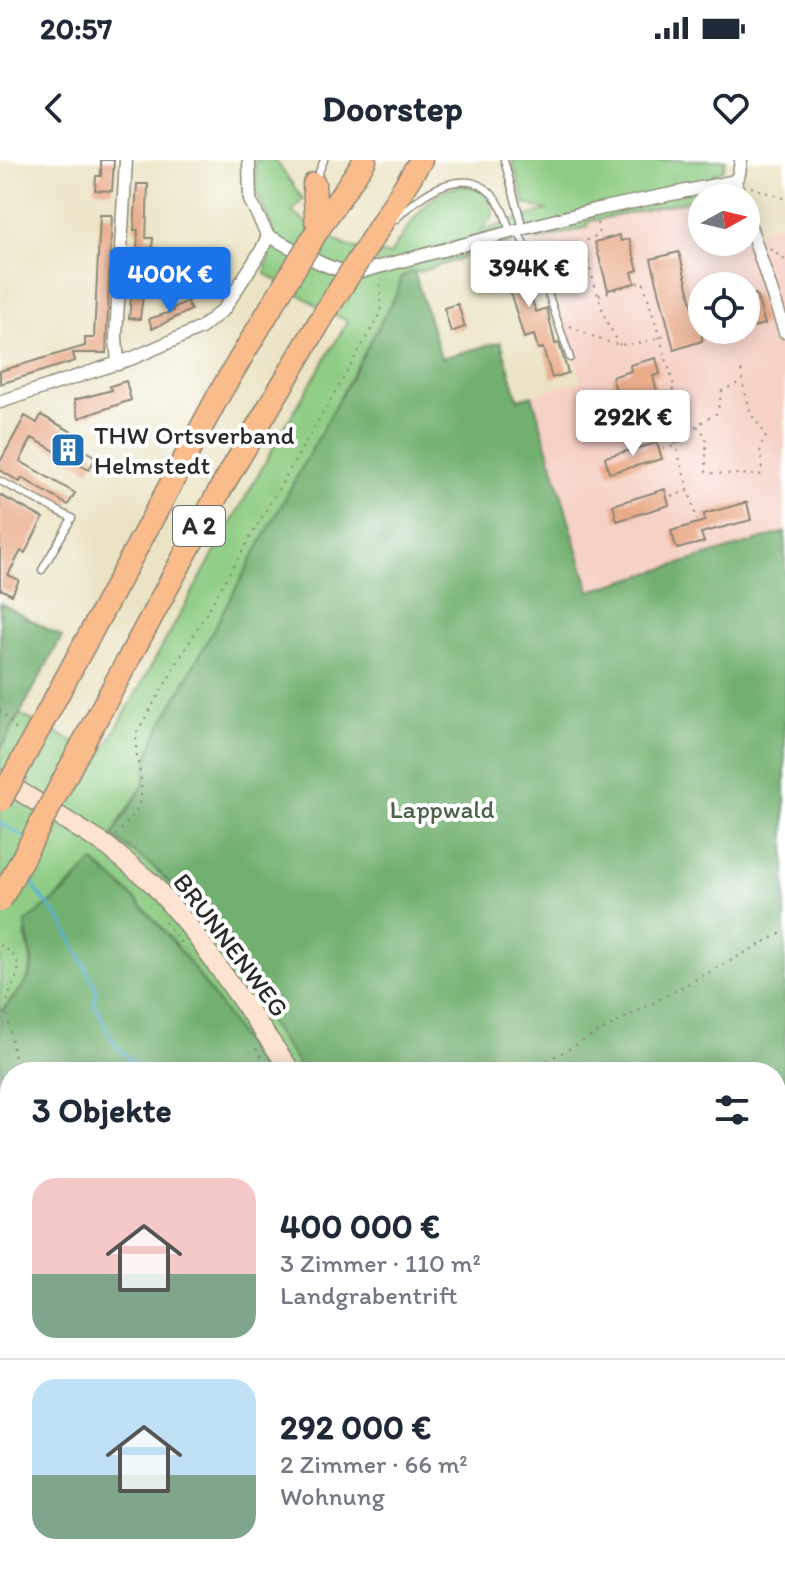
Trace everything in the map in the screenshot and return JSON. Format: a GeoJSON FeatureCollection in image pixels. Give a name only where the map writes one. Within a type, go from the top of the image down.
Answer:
{"type":"FeatureCollection","features":[{"type":"Feature","properties":{"kind":"highway","name":"A 2"},"geometry":{"type":"LineString","coordinates":[[0,801],[221,391],[317,231],[365,160]]}},
{"type":"Feature","properties":{"kind":"highway","name":"A 2"},"geometry":{"type":"LineString","coordinates":[[0,901],[208,511],[326,311],[421,160]]}},
{"type":"Feature","properties":{"kind":"highway"},"geometry":{"type":"LineString","coordinates":[[314,184],[317,231]]}},
{"type":"Feature","properties":{"kind":"main road","name":"BRUNNENWEG"},"geometry":{"type":"LineString","coordinates":[[0,779],[107,846],[153,884],[172,904],[285,1062]]}},
{"type":"Feature","properties":{"kind":"street"},"geometry":{"type":"LineString","coordinates":[[118,364],[116,337],[126,160]]}},
{"type":"Feature","properties":{"kind":"street"},"geometry":{"type":"LineString","coordinates":[[249,160],[250,200],[268,236],[340,272],[356,273],[594,210],[735,181]]}},
{"type":"Feature","properties":{"kind":"street"},"geometry":{"type":"LineString","coordinates":[[736,184],[741,160]]}},
{"type":"Feature","properties":{"kind":"street"},"geometry":{"type":"LineString","coordinates":[[0,402],[118,364],[185,336],[214,319],[246,275],[268,236]]}},
{"type":"Feature","properties":{"kind":"street"},"geometry":{"type":"LineString","coordinates":[[760,255],[785,332]]}},
{"type":"Feature","properties":{"kind":"lane"},"geometry":{"type":"LineString","coordinates":[[314,184],[324,160]]}},
{"type":"Feature","properties":{"kind":"lane"},"geometry":{"type":"LineString","coordinates":[[504,160],[516,230]]}},
{"type":"Feature","properties":{"kind":"lane"},"geometry":{"type":"LineString","coordinates":[[363,253],[427,190],[443,181],[470,176],[493,190],[537,268],[570,358]]}},
{"type":"Feature","properties":{"kind":"lane"},"geometry":{"type":"LineString","coordinates":[[0,481],[72,518],[42,570]]}},
{"type":"Feature","properties":{"kind":"path"},"geometry":{"type":"LineString","coordinates":[[735,181],[785,199]]}},
{"type":"Feature","properties":{"kind":"path"},"geometry":{"type":"LineString","coordinates":[[594,210],[599,235],[588,239],[584,250],[606,321],[620,345]]}},
{"type":"Feature","properties":{"kind":"path"},"geometry":{"type":"LineString","coordinates":[[760,247],[773,249],[785,260]]}},
{"type":"Feature","properties":{"kind":"path"},"geometry":{"type":"LineString","coordinates":[[107,846],[139,805],[140,779],[134,750],[137,732],[381,313],[380,268]]}},
{"type":"Feature","properties":{"kind":"path"},"geometry":{"type":"LineString","coordinates":[[599,295],[643,281],[675,389],[661,394],[697,520]]}},
{"type":"Feature","properties":{"kind":"path"},"geometry":{"type":"LineString","coordinates":[[558,321],[605,343],[628,346],[670,334]]}},
{"type":"Feature","properties":{"kind":"path"},"geometry":{"type":"LineString","coordinates":[[697,426],[706,436],[706,473],[760,475],[760,446],[766,439],[751,414],[741,368]]}},
{"type":"Feature","properties":{"kind":"path"},"geometry":{"type":"LineString","coordinates":[[663,449],[675,446],[689,430],[717,413],[722,391],[742,381]]}},
{"type":"Feature","properties":{"kind":"path"},"geometry":{"type":"LineString","coordinates":[[671,496],[689,491]]}},
{"type":"Feature","properties":{"kind":"path"},"geometry":{"type":"LineString","coordinates":[[0,709],[19,734]]}},
{"type":"Feature","properties":{"kind":"path"},"geometry":{"type":"LineString","coordinates":[[161,916],[209,980]]}},
{"type":"Feature","properties":{"kind":"path"},"geometry":{"type":"LineString","coordinates":[[544,1062],[785,931]]}},
{"type":"Feature","properties":{"kind":"path"},"geometry":{"type":"LineString","coordinates":[[0,945],[13,954],[19,965],[18,978],[7,1002],[16,1062]]}},
{"type":"Feature","properties":{"kind":"path"},"geometry":{"type":"LineString","coordinates":[[255,1047],[265,1062]]}},
{"type":"Feature","properties":{"kind":"shaded area"},"geometry":{"type":"Polygon","coordinates":[[[688,201],[688,256],[760,256],[760,229],[785,223],[785,532],[590,592],[532,395],[581,380],[562,311],[531,238],[535,236],[537,241],[587,227],[586,222],[688,201]]]}},
{"type":"Feature","properties":{"kind":"green space"},"geometry":{"type":"Polygon","coordinates":[[[255,160],[275,160],[303,199],[292,212],[304,221],[349,247],[390,255],[414,218],[437,195],[450,188],[464,186],[482,192],[487,198],[493,216],[481,231],[547,210],[525,204],[512,160],[726,160],[723,170],[713,174],[714,184],[688,184],[688,201],[587,222],[588,227],[537,241],[535,236],[401,277],[398,291],[156,735],[143,786],[113,836],[157,870],[183,897],[296,1062],[256,1062],[207,987],[166,933],[94,862],[54,900],[25,935],[31,969],[24,983],[0,1010],[0,750],[20,714],[101,756],[287,423],[348,321],[265,273],[274,233],[256,191],[255,160]]]}},
{"type":"Feature","properties":{"kind":"green space","name":"Lappwald"},"geometry":{"type":"Polygon","coordinates":[[[414,271],[441,358],[501,342],[518,399],[532,395],[590,591],[785,532],[785,1062],[296,1062],[183,897],[157,870],[112,836],[143,786],[156,735],[398,291],[401,277],[414,271]]]}},
{"type":"Feature","properties":{"kind":"green space"},"geometry":{"type":"Polygon","coordinates":[[[0,603],[62,637],[0,750],[0,603]]]}},
{"type":"Feature","properties":{"kind":"green space"},"geometry":{"type":"Polygon","coordinates":[[[93,862],[119,884],[143,907],[187,960],[256,1062],[0,1062],[0,1010],[31,974],[26,922],[66,891],[93,862]]]}},
{"type":"Feature","properties":{"kind":"building"},"geometry":{"type":"Polygon","coordinates":[[[101,160],[114,160],[112,191],[95,190],[96,176],[101,176],[101,160]]]}},
{"type":"Feature","properties":{"kind":"building"},"geometry":{"type":"Polygon","coordinates":[[[137,184],[148,184],[146,238],[153,238],[152,250],[137,249],[138,230],[134,230],[137,184]]]}},
{"type":"Feature","properties":{"kind":"building"},"geometry":{"type":"Polygon","coordinates":[[[100,215],[112,215],[106,353],[73,353],[75,361],[0,384],[0,371],[85,346],[85,338],[94,338],[100,215]]]}},
{"type":"Feature","properties":{"kind":"building"},"geometry":{"type":"Polygon","coordinates":[[[619,235],[621,241],[629,239],[638,270],[632,272],[635,283],[608,290],[595,242],[619,235]]]}},
{"type":"Feature","properties":{"kind":"building"},"geometry":{"type":"Polygon","coordinates":[[[519,246],[523,255],[513,258],[518,274],[531,271],[534,282],[527,284],[536,312],[547,308],[555,344],[559,343],[568,373],[552,378],[543,348],[538,349],[534,335],[524,338],[506,278],[500,280],[491,252],[519,246]]]}},
{"type":"Feature","properties":{"kind":"building"},"geometry":{"type":"Polygon","coordinates":[[[679,252],[688,287],[688,344],[693,344],[674,350],[651,259],[679,252]]]}},
{"type":"Feature","properties":{"kind":"building"},"geometry":{"type":"Polygon","coordinates":[[[133,279],[145,280],[140,319],[129,318],[133,279]]]}},
{"type":"Feature","properties":{"kind":"building"},"geometry":{"type":"Polygon","coordinates":[[[187,301],[191,310],[152,329],[149,319],[174,311],[173,308],[187,301]]]}},
{"type":"Feature","properties":{"kind":"building"},"geometry":{"type":"Polygon","coordinates":[[[458,304],[465,327],[451,332],[444,308],[458,304]]]}},
{"type":"Feature","properties":{"kind":"building"},"geometry":{"type":"Polygon","coordinates":[[[760,307],[765,324],[760,325],[760,307]]]}},
{"type":"Feature","properties":{"kind":"building"},"geometry":{"type":"Polygon","coordinates":[[[656,358],[660,374],[653,376],[661,407],[624,417],[612,377],[631,371],[630,365],[656,358]]]}},
{"type":"Feature","properties":{"kind":"building"},"geometry":{"type":"Polygon","coordinates":[[[126,381],[131,400],[79,418],[74,400],[112,390],[110,386],[126,381]]]}},
{"type":"Feature","properties":{"kind":"building","name":"THW Ortsverband Helmstedt"},"geometry":{"type":"Polygon","coordinates":[[[41,415],[74,433],[69,442],[96,457],[89,470],[32,438],[20,461],[75,493],[68,505],[22,478],[20,482],[0,470],[0,462],[25,416],[37,423],[41,415]]]}},
{"type":"Feature","properties":{"kind":"building"},"geometry":{"type":"Polygon","coordinates":[[[657,443],[662,459],[609,473],[605,457],[657,443]]]}},
{"type":"Feature","properties":{"kind":"building"},"geometry":{"type":"Polygon","coordinates":[[[665,489],[669,505],[617,521],[613,505],[665,489]]]}},
{"type":"Feature","properties":{"kind":"building"},"geometry":{"type":"Polygon","coordinates":[[[0,495],[43,518],[25,553],[21,551],[8,575],[19,580],[12,595],[0,591],[0,495]]]}},
{"type":"Feature","properties":{"kind":"building"},"geometry":{"type":"Polygon","coordinates":[[[747,502],[751,520],[701,533],[704,542],[677,549],[671,531],[705,521],[704,514],[747,502]]]}},
{"type":"Feature","properties":{"kind":"waterway"},"geometry":{"type":"LineString","coordinates":[[0,823],[24,837]]}},
{"type":"Feature","properties":{"kind":"waterway"},"geometry":{"type":"LineString","coordinates":[[32,862],[36,890],[63,923],[97,990],[94,1004],[116,1045],[134,1062]]}},
{"type":"Feature","properties":{"kind":"place","name":"THW Ortsverband Helmstedt"},"geometry":{"type":"Point","coordinates":[68,450]}}]}
